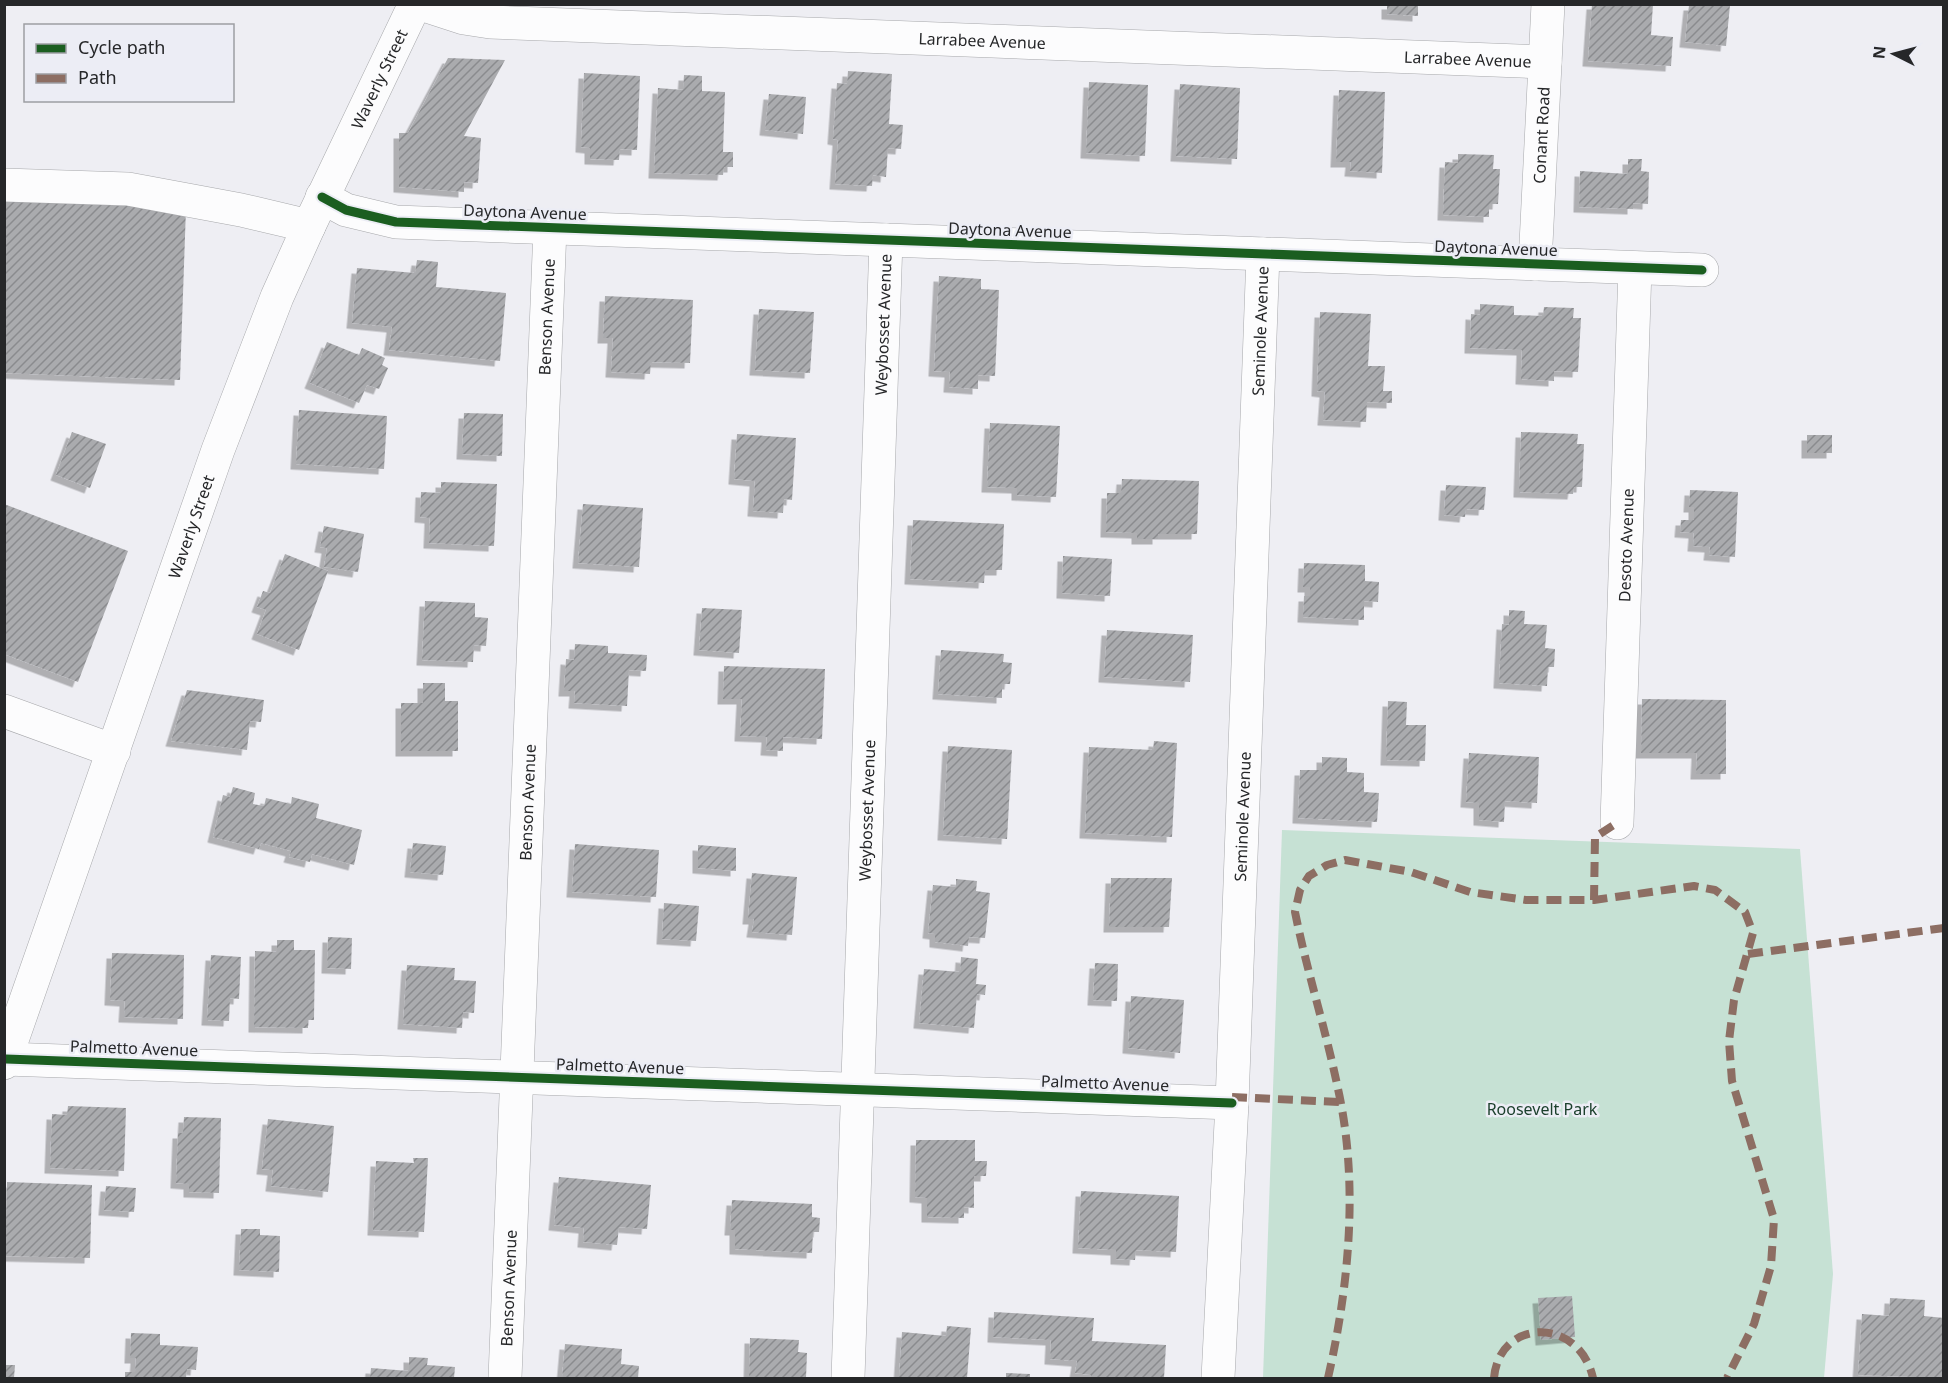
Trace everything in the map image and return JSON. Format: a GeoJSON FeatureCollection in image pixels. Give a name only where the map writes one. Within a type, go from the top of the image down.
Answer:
{"type":"FeatureCollection","features":[{"type":"Feature","properties":{"kind":"street","name":"Waverly Street"},"geometry":{"type":"LineString","coordinates":[[5,1061],[218,450],[277,297],[315,211],[415,4]]}},
{"type":"Feature","properties":{"kind":"street","name":"Larrabee Avenue"},"geometry":{"type":"LineString","coordinates":[[421,4],[464,18],[490,22],[1545,62]]}},
{"type":"Feature","properties":{"kind":"street","name":"Conant Road"},"geometry":{"type":"LineString","coordinates":[[1534,264],[1548,4]]}},
{"type":"Feature","properties":{"kind":"street","name":"Daytona Avenue"},"geometry":{"type":"LineString","coordinates":[[4,185],[128,189],[241,210],[346,210],[396,222],[1702,270]]}},
{"type":"Feature","properties":{"kind":"street","name":"Benson Avenue"},"geometry":{"type":"LineString","coordinates":[[505,1378],[550,228]]}},
{"type":"Feature","properties":{"kind":"street","name":"Weybosset Avenue"},"geometry":{"type":"LineString","coordinates":[[848,1378],[886,240]]}},
{"type":"Feature","properties":{"kind":"street","name":"Seminole Avenue"},"geometry":{"type":"LineString","coordinates":[[1218,1378],[1232,1103],[1263,254]]}},
{"type":"Feature","properties":{"kind":"street","name":"Desoto Avenue"},"geometry":{"type":"LineString","coordinates":[[1617,823],[1635,268]]}},
{"type":"Feature","properties":{"kind":"street"},"geometry":{"type":"LineString","coordinates":[[7,721],[114,751]]}},
{"type":"Feature","properties":{"kind":"street","name":"Palmetto Avenue"},"geometry":{"type":"LineString","coordinates":[[5,1061],[1232,1103]]}},
{"type":"Feature","properties":{"kind":"green space","name":"Roosevelt Park"},"geometry":{"type":"Polygon","coordinates":[[[1282,830],[1800,849],[1833,1274],[1824,1378],[1263,1378],[1282,830]]]}},
{"type":"Feature","properties":{"kind":"building"},"geometry":{"type":"Polygon","coordinates":[[[1387,4],[1418,4],[1418,16],[1387,14],[1387,4]]]}},
{"type":"Feature","properties":{"kind":"building"},"geometry":{"type":"Polygon","coordinates":[[[1592,4],[1653,4],[1651,35],[1673,37],[1671,66],[1588,61],[1592,4]]]}},
{"type":"Feature","properties":{"kind":"building"},"geometry":{"type":"Polygon","coordinates":[[[1689,5],[1730,5],[1726,46],[1685,42],[1689,5]]]}},
{"type":"Feature","properties":{"kind":"building"},"geometry":{"type":"Polygon","coordinates":[[[448,58],[505,60],[464,136],[481,138],[478,183],[464,182],[464,192],[399,187],[399,133],[408,133],[448,58]]]}},
{"type":"Feature","properties":{"kind":"building"},"geometry":{"type":"Polygon","coordinates":[[[848,71],[892,74],[889,124],[903,125],[901,149],[888,148],[886,177],[873,175],[872,186],[835,184],[838,140],[833,139],[837,83],[847,84],[848,71]]]}},
{"type":"Feature","properties":{"kind":"building"},"geometry":{"type":"Polygon","coordinates":[[[584,73],[640,76],[637,150],[620,149],[619,160],[590,159],[590,148],[581,147],[584,73]]]}},
{"type":"Feature","properties":{"kind":"building"},"geometry":{"type":"Polygon","coordinates":[[[684,75],[702,76],[702,91],[725,92],[723,152],[733,152],[733,167],[724,167],[723,175],[654,173],[658,88],[683,90],[684,75]]]}},
{"type":"Feature","properties":{"kind":"building"},"geometry":{"type":"Polygon","coordinates":[[[1089,82],[1148,85],[1145,156],[1086,153],[1089,82]]]}},
{"type":"Feature","properties":{"kind":"building"},"geometry":{"type":"Polygon","coordinates":[[[1180,84],[1240,88],[1237,159],[1176,156],[1180,84]]]}},
{"type":"Feature","properties":{"kind":"building"},"geometry":{"type":"Polygon","coordinates":[[[1339,90],[1385,92],[1382,173],[1350,171],[1351,162],[1336,162],[1339,90]]]}},
{"type":"Feature","properties":{"kind":"building"},"geometry":{"type":"Polygon","coordinates":[[[769,94],[806,97],[803,134],[765,130],[769,94]]]}},
{"type":"Feature","properties":{"kind":"building"},"geometry":{"type":"Polygon","coordinates":[[[1458,154],[1494,155],[1493,169],[1500,169],[1498,204],[1489,204],[1489,217],[1443,215],[1445,162],[1458,163],[1458,154]]]}},
{"type":"Feature","properties":{"kind":"building"},"geometry":{"type":"Polygon","coordinates":[[[1628,159],[1642,159],[1641,171],[1649,172],[1648,204],[1633,203],[1633,209],[1579,207],[1580,171],[1628,174],[1628,159]]]}},
{"type":"Feature","properties":{"kind":"building"},"geometry":{"type":"Polygon","coordinates":[[[4,201],[186,208],[180,380],[4,373],[4,201]]]}},
{"type":"Feature","properties":{"kind":"building"},"geometry":{"type":"Polygon","coordinates":[[[417,260],[438,262],[436,287],[506,293],[500,361],[389,350],[392,327],[352,323],[357,268],[415,273],[417,260]]]}},
{"type":"Feature","properties":{"kind":"building"},"geometry":{"type":"Polygon","coordinates":[[[939,276],[981,279],[981,289],[999,290],[995,376],[978,375],[978,389],[949,387],[950,372],[934,371],[939,276]]]}},
{"type":"Feature","properties":{"kind":"building"},"geometry":{"type":"Polygon","coordinates":[[[605,296],[693,300],[690,363],[651,362],[650,374],[611,372],[613,338],[603,338],[605,296]]]}},
{"type":"Feature","properties":{"kind":"building"},"geometry":{"type":"Polygon","coordinates":[[[1480,304],[1514,306],[1514,315],[1543,316],[1544,307],[1574,308],[1573,318],[1581,318],[1578,372],[1554,371],[1554,381],[1521,379],[1522,350],[1470,348],[1471,314],[1480,315],[1480,304]]]}},
{"type":"Feature","properties":{"kind":"building"},"geometry":{"type":"Polygon","coordinates":[[[759,309],[814,312],[810,373],[755,370],[759,309]]]}},
{"type":"Feature","properties":{"kind":"building"},"geometry":{"type":"Polygon","coordinates":[[[1320,312],[1371,314],[1368,366],[1385,366],[1383,391],[1392,391],[1392,403],[1367,402],[1366,422],[1323,420],[1325,392],[1317,391],[1320,312]]]}},
{"type":"Feature","properties":{"kind":"building"},"geometry":{"type":"Polygon","coordinates":[[[327,342],[359,355],[362,348],[385,358],[382,365],[388,368],[379,389],[367,385],[359,403],[310,383],[327,342]]]}},
{"type":"Feature","properties":{"kind":"building"},"geometry":{"type":"Polygon","coordinates":[[[299,410],[387,416],[384,469],[296,464],[299,410]]]}},
{"type":"Feature","properties":{"kind":"building"},"geometry":{"type":"Polygon","coordinates":[[[464,413],[503,414],[502,456],[462,454],[464,413]]]}},
{"type":"Feature","properties":{"kind":"building"},"geometry":{"type":"Polygon","coordinates":[[[990,423],[1060,426],[1056,497],[1017,495],[1017,488],[987,487],[990,423]]]}},
{"type":"Feature","properties":{"kind":"building"},"geometry":{"type":"Polygon","coordinates":[[[72,432],[106,444],[90,488],[56,475],[72,432]]]}},
{"type":"Feature","properties":{"kind":"building"},"geometry":{"type":"Polygon","coordinates":[[[1521,432],[1578,434],[1577,444],[1584,444],[1582,487],[1574,487],[1573,494],[1519,492],[1521,432]]]}},
{"type":"Feature","properties":{"kind":"building"},"geometry":{"type":"Polygon","coordinates":[[[737,434],[796,438],[792,500],[784,499],[783,513],[753,511],[755,481],[734,479],[737,434]]]}},
{"type":"Feature","properties":{"kind":"building"},"geometry":{"type":"Polygon","coordinates":[[[1807,435],[1832,435],[1832,453],[1807,453],[1807,435]]]}},
{"type":"Feature","properties":{"kind":"building"},"geometry":{"type":"Polygon","coordinates":[[[1122,479],[1199,481],[1197,534],[1158,534],[1158,539],[1137,539],[1137,533],[1106,532],[1107,493],[1121,493],[1122,479]]]}},
{"type":"Feature","properties":{"kind":"building"},"geometry":{"type":"Polygon","coordinates":[[[441,482],[497,484],[494,546],[429,543],[430,518],[420,517],[421,492],[441,493],[441,482]]]}},
{"type":"Feature","properties":{"kind":"building"},"geometry":{"type":"Polygon","coordinates":[[[1446,485],[1486,487],[1484,510],[1466,509],[1465,517],[1444,515],[1446,485]]]}},
{"type":"Feature","properties":{"kind":"building"},"geometry":{"type":"Polygon","coordinates":[[[1690,490],[1738,492],[1735,557],[1709,555],[1710,547],[1693,546],[1694,533],[1680,532],[1681,520],[1694,520],[1694,507],[1689,507],[1690,490]]]}},
{"type":"Feature","properties":{"kind":"building"},"geometry":{"type":"Polygon","coordinates":[[[4,504],[128,551],[78,682],[4,654],[4,504]]]}},
{"type":"Feature","properties":{"kind":"building"},"geometry":{"type":"Polygon","coordinates":[[[583,504],[643,508],[639,567],[578,563],[583,504]]]}},
{"type":"Feature","properties":{"kind":"building"},"geometry":{"type":"Polygon","coordinates":[[[913,520],[1004,524],[1002,570],[985,570],[984,583],[910,579],[913,520]]]}},
{"type":"Feature","properties":{"kind":"building"},"geometry":{"type":"Polygon","coordinates":[[[324,526],[364,534],[358,572],[324,567],[327,548],[320,547],[324,526]]]}},
{"type":"Feature","properties":{"kind":"building"},"geometry":{"type":"Polygon","coordinates":[[[285,554],[328,571],[299,650],[257,634],[266,610],[257,607],[263,591],[270,593],[285,554]]]}},
{"type":"Feature","properties":{"kind":"building"},"geometry":{"type":"Polygon","coordinates":[[[1063,556],[1112,559],[1110,596],[1062,593],[1063,556]]]}},
{"type":"Feature","properties":{"kind":"building"},"geometry":{"type":"Polygon","coordinates":[[[1304,563],[1365,565],[1365,581],[1379,582],[1378,602],[1364,601],[1364,620],[1303,617],[1304,596],[1310,596],[1310,587],[1303,587],[1304,563]]]}},
{"type":"Feature","properties":{"kind":"building"},"geometry":{"type":"Polygon","coordinates":[[[425,601],[475,603],[475,617],[488,618],[486,646],[474,645],[473,662],[422,660],[425,601]]]}},
{"type":"Feature","properties":{"kind":"building"},"geometry":{"type":"Polygon","coordinates":[[[702,608],[742,610],[739,653],[699,650],[702,608]]]}},
{"type":"Feature","properties":{"kind":"building"},"geometry":{"type":"Polygon","coordinates":[[[1509,610],[1525,611],[1524,624],[1547,625],[1545,648],[1555,649],[1554,667],[1548,667],[1547,686],[1499,683],[1502,624],[1509,625],[1509,610]]]}},
{"type":"Feature","properties":{"kind":"building"},"geometry":{"type":"Polygon","coordinates":[[[1107,630],[1193,635],[1190,682],[1104,677],[1107,630]]]}},
{"type":"Feature","properties":{"kind":"building"},"geometry":{"type":"Polygon","coordinates":[[[575,644],[608,646],[608,653],[647,655],[646,671],[629,670],[627,706],[574,703],[575,691],[564,691],[566,659],[574,660],[575,644]]]}},
{"type":"Feature","properties":{"kind":"building"},"geometry":{"type":"Polygon","coordinates":[[[941,650],[1004,654],[1003,662],[1012,663],[1010,684],[1002,684],[1002,698],[938,694],[941,650]]]}},
{"type":"Feature","properties":{"kind":"building"},"geometry":{"type":"Polygon","coordinates":[[[724,666],[825,669],[822,739],[783,737],[783,751],[766,750],[767,737],[740,736],[742,699],[723,699],[724,666]]]}},
{"type":"Feature","properties":{"kind":"building"},"geometry":{"type":"Polygon","coordinates":[[[423,683],[445,683],[445,701],[458,701],[458,751],[401,751],[401,703],[423,703],[423,683]]]}},
{"type":"Feature","properties":{"kind":"building"},"geometry":{"type":"Polygon","coordinates":[[[187,690],[264,700],[261,722],[250,721],[247,750],[171,741],[187,690]]]}},
{"type":"Feature","properties":{"kind":"building"},"geometry":{"type":"Polygon","coordinates":[[[1642,699],[1726,700],[1726,774],[1696,774],[1697,753],[1641,753],[1642,699]]]}},
{"type":"Feature","properties":{"kind":"building"},"geometry":{"type":"Polygon","coordinates":[[[1388,701],[1407,702],[1406,725],[1426,725],[1425,761],[1386,760],[1388,701]]]}},
{"type":"Feature","properties":{"kind":"building"},"geometry":{"type":"Polygon","coordinates":[[[1154,741],[1177,743],[1172,837],[1085,833],[1089,747],[1153,750],[1154,741]]]}},
{"type":"Feature","properties":{"kind":"building"},"geometry":{"type":"Polygon","coordinates":[[[948,746],[1012,750],[1007,839],[943,835],[948,746]]]}},
{"type":"Feature","properties":{"kind":"building"},"geometry":{"type":"Polygon","coordinates":[[[1469,753],[1539,757],[1537,803],[1505,801],[1504,822],[1479,820],[1479,803],[1466,802],[1469,753]]]}},
{"type":"Feature","properties":{"kind":"building"},"geometry":{"type":"Polygon","coordinates":[[[1322,757],[1347,758],[1347,772],[1364,773],[1364,792],[1379,793],[1377,822],[1298,818],[1300,770],[1322,770],[1322,757]]]}},
{"type":"Feature","properties":{"kind":"building"},"geometry":{"type":"Polygon","coordinates":[[[233,787],[255,793],[253,804],[264,806],[266,798],[291,804],[292,797],[319,804],[316,818],[362,830],[354,865],[312,854],[310,862],[289,857],[291,851],[261,843],[259,849],[213,837],[223,795],[230,797],[233,787]]]}},
{"type":"Feature","properties":{"kind":"building"},"geometry":{"type":"Polygon","coordinates":[[[413,843],[446,846],[443,875],[410,872],[413,843]]]}},
{"type":"Feature","properties":{"kind":"building"},"geometry":{"type":"Polygon","coordinates":[[[575,844],[659,850],[656,897],[572,892],[575,844]]]}},
{"type":"Feature","properties":{"kind":"building"},"geometry":{"type":"Polygon","coordinates":[[[698,845],[736,848],[736,871],[698,868],[698,845]]]}},
{"type":"Feature","properties":{"kind":"building"},"geometry":{"type":"Polygon","coordinates":[[[752,873],[797,877],[792,935],[752,932],[754,919],[748,919],[752,873]]]}},
{"type":"Feature","properties":{"kind":"building"},"geometry":{"type":"Polygon","coordinates":[[[1111,878],[1172,878],[1169,927],[1109,927],[1111,878]]]}},
{"type":"Feature","properties":{"kind":"building"},"geometry":{"type":"Polygon","coordinates":[[[956,879],[977,881],[976,891],[990,893],[985,938],[969,937],[968,946],[935,942],[935,934],[928,933],[933,885],[956,887],[956,879]]]}},
{"type":"Feature","properties":{"kind":"building"},"geometry":{"type":"Polygon","coordinates":[[[664,903],[699,906],[696,941],[662,939],[664,903]]]}},
{"type":"Feature","properties":{"kind":"building"},"geometry":{"type":"Polygon","coordinates":[[[328,937],[352,938],[351,969],[327,968],[328,937]]]}},
{"type":"Feature","properties":{"kind":"building"},"geometry":{"type":"Polygon","coordinates":[[[277,940],[294,940],[294,950],[315,950],[314,1020],[308,1020],[308,1028],[254,1027],[255,951],[277,952],[277,940]]]}},
{"type":"Feature","properties":{"kind":"building"},"geometry":{"type":"Polygon","coordinates":[[[112,953],[184,955],[183,1019],[124,1017],[125,1001],[110,1000],[112,953]]]}},
{"type":"Feature","properties":{"kind":"building"},"geometry":{"type":"Polygon","coordinates":[[[211,955],[241,957],[239,999],[230,998],[229,1021],[207,1020],[211,955]]]}},
{"type":"Feature","properties":{"kind":"building"},"geometry":{"type":"Polygon","coordinates":[[[961,957],[978,959],[976,984],[986,985],[985,995],[977,994],[974,1028],[919,1023],[924,969],[960,972],[961,957]]]}},
{"type":"Feature","properties":{"kind":"building"},"geometry":{"type":"Polygon","coordinates":[[[1095,963],[1118,964],[1117,1001],[1093,1000],[1095,963]]]}},
{"type":"Feature","properties":{"kind":"building"},"geometry":{"type":"Polygon","coordinates":[[[407,965],[455,968],[454,980],[476,981],[474,1013],[463,1012],[462,1028],[403,1024],[407,965]]]}},
{"type":"Feature","properties":{"kind":"building"},"geometry":{"type":"Polygon","coordinates":[[[1131,996],[1184,1000],[1180,1053],[1128,1048],[1131,996]]]}},
{"type":"Feature","properties":{"kind":"building"},"geometry":{"type":"Polygon","coordinates":[[[68,1106],[126,1108],[124,1171],[50,1168],[52,1114],[67,1115],[68,1106]]]}},
{"type":"Feature","properties":{"kind":"building"},"geometry":{"type":"Polygon","coordinates":[[[184,1117],[221,1118],[219,1193],[189,1192],[189,1184],[176,1183],[178,1133],[183,1133],[184,1117]]]}},
{"type":"Feature","properties":{"kind":"building"},"geometry":{"type":"Polygon","coordinates":[[[268,1119],[334,1126],[328,1192],[271,1186],[273,1170],[262,1169],[268,1119]]]}},
{"type":"Feature","properties":{"kind":"building"},"geometry":{"type":"Polygon","coordinates":[[[916,1140],[975,1140],[975,1161],[987,1161],[986,1176],[974,1176],[974,1208],[964,1207],[964,1218],[927,1217],[927,1198],[915,1197],[916,1140]]]}},
{"type":"Feature","properties":{"kind":"building"},"geometry":{"type":"Polygon","coordinates":[[[413,1158],[428,1158],[424,1232],[373,1230],[376,1161],[414,1163],[413,1158]]]}},
{"type":"Feature","properties":{"kind":"building"},"geometry":{"type":"Polygon","coordinates":[[[559,1177],[651,1185],[647,1229],[619,1227],[617,1245],[583,1242],[584,1228],[554,1225],[559,1177]]]}},
{"type":"Feature","properties":{"kind":"building"},"geometry":{"type":"Polygon","coordinates":[[[7,1182],[92,1185],[90,1258],[5,1256],[7,1182]]]}},
{"type":"Feature","properties":{"kind":"building"},"geometry":{"type":"Polygon","coordinates":[[[106,1186],[136,1188],[134,1212],[104,1210],[106,1186]]]}},
{"type":"Feature","properties":{"kind":"building"},"geometry":{"type":"Polygon","coordinates":[[[1081,1191],[1179,1196],[1176,1252],[1136,1250],[1135,1260],[1116,1259],[1116,1250],[1078,1248],[1081,1191]]]}},
{"type":"Feature","properties":{"kind":"building"},"geometry":{"type":"Polygon","coordinates":[[[732,1200],[812,1204],[812,1217],[820,1218],[819,1232],[813,1232],[812,1253],[735,1249],[735,1230],[730,1230],[732,1200]]]}},
{"type":"Feature","properties":{"kind":"building"},"geometry":{"type":"Polygon","coordinates":[[[241,1229],[260,1229],[260,1235],[280,1236],[279,1272],[239,1270],[241,1229]]]}},
{"type":"Feature","properties":{"kind":"building"},"geometry":{"type":"Polygon","coordinates":[[[1572,1296],[1575,1337],[1541,1340],[1538,1298],[1572,1296]]]}},
{"type":"Feature","properties":{"kind":"building"},"geometry":{"type":"Polygon","coordinates":[[[1890,1298],[1925,1300],[1924,1316],[1944,1318],[1944,1378],[1858,1375],[1862,1314],[1889,1316],[1890,1298]]]}},
{"type":"Feature","properties":{"kind":"building"},"geometry":{"type":"Polygon","coordinates":[[[994,1312],[1094,1318],[1092,1341],[1166,1345],[1164,1378],[1091,1378],[1091,1375],[1075,1373],[1077,1361],[1050,1359],[1051,1340],[993,1337],[994,1312]]]}},
{"type":"Feature","properties":{"kind":"building"},"geometry":{"type":"Polygon","coordinates":[[[947,1326],[971,1328],[967,1378],[899,1378],[902,1332],[946,1336],[947,1326]]]}},
{"type":"Feature","properties":{"kind":"building"},"geometry":{"type":"Polygon","coordinates":[[[131,1333],[160,1334],[160,1345],[198,1347],[196,1370],[187,1369],[186,1378],[125,1378],[125,1372],[135,1372],[136,1358],[130,1358],[131,1333]]]}},
{"type":"Feature","properties":{"kind":"building"},"geometry":{"type":"Polygon","coordinates":[[[750,1338],[799,1340],[798,1352],[807,1353],[806,1378],[749,1378],[750,1338]]]}},
{"type":"Feature","properties":{"kind":"building"},"geometry":{"type":"Polygon","coordinates":[[[565,1344],[622,1349],[621,1364],[639,1366],[638,1378],[562,1378],[565,1344]]]}},
{"type":"Feature","properties":{"kind":"building"},"geometry":{"type":"Polygon","coordinates":[[[409,1357],[428,1358],[427,1365],[455,1367],[454,1378],[370,1378],[371,1368],[409,1371],[409,1357]]]}},
{"type":"Feature","properties":{"kind":"building"},"geometry":{"type":"Polygon","coordinates":[[[4,1365],[15,1365],[14,1378],[4,1378],[4,1365]]]}},
{"type":"Feature","properties":{"kind":"building"},"geometry":{"type":"Polygon","coordinates":[[[1006,1373],[1030,1374],[1030,1378],[1006,1378],[1006,1373]]]}},
{"type":"Feature","properties":{"kind":"marked path"},"geometry":{"type":"LineString","coordinates":[[1594,900],[1595,837],[1617,823]]}},
{"type":"Feature","properties":{"kind":"marked path"},"geometry":{"type":"LineString","coordinates":[[1328,1378],[1346,1271],[1350,1197],[1348,1161],[1338,1089],[1295,912],[1300,890],[1309,876],[1327,865],[1345,860],[1411,872],[1470,892],[1526,900],[1594,900],[1694,886],[1715,890],[1745,912],[1753,933],[1734,1000],[1729,1041],[1732,1081],[1774,1219],[1771,1266],[1754,1324],[1727,1378]]}},
{"type":"Feature","properties":{"kind":"marked path"},"geometry":{"type":"LineString","coordinates":[[1748,954],[1944,928]]}},
{"type":"Feature","properties":{"kind":"marked path"},"geometry":{"type":"LineString","coordinates":[[1232,1097],[1340,1102]]}},
{"type":"Feature","properties":{"kind":"marked path"},"geometry":{"type":"LineString","coordinates":[[1494,1378],[1499,1358],[1510,1344],[1524,1335],[1540,1332],[1557,1335],[1572,1343],[1585,1358],[1593,1378]]}},
{"type":"Feature","properties":{"kind":"cycle path"},"geometry":{"type":"LineString","coordinates":[[322,197],[346,210],[396,222],[1702,270]]}},
{"type":"Feature","properties":{"kind":"cycle path"},"geometry":{"type":"LineString","coordinates":[[6,1059],[1232,1103]]}}]}
